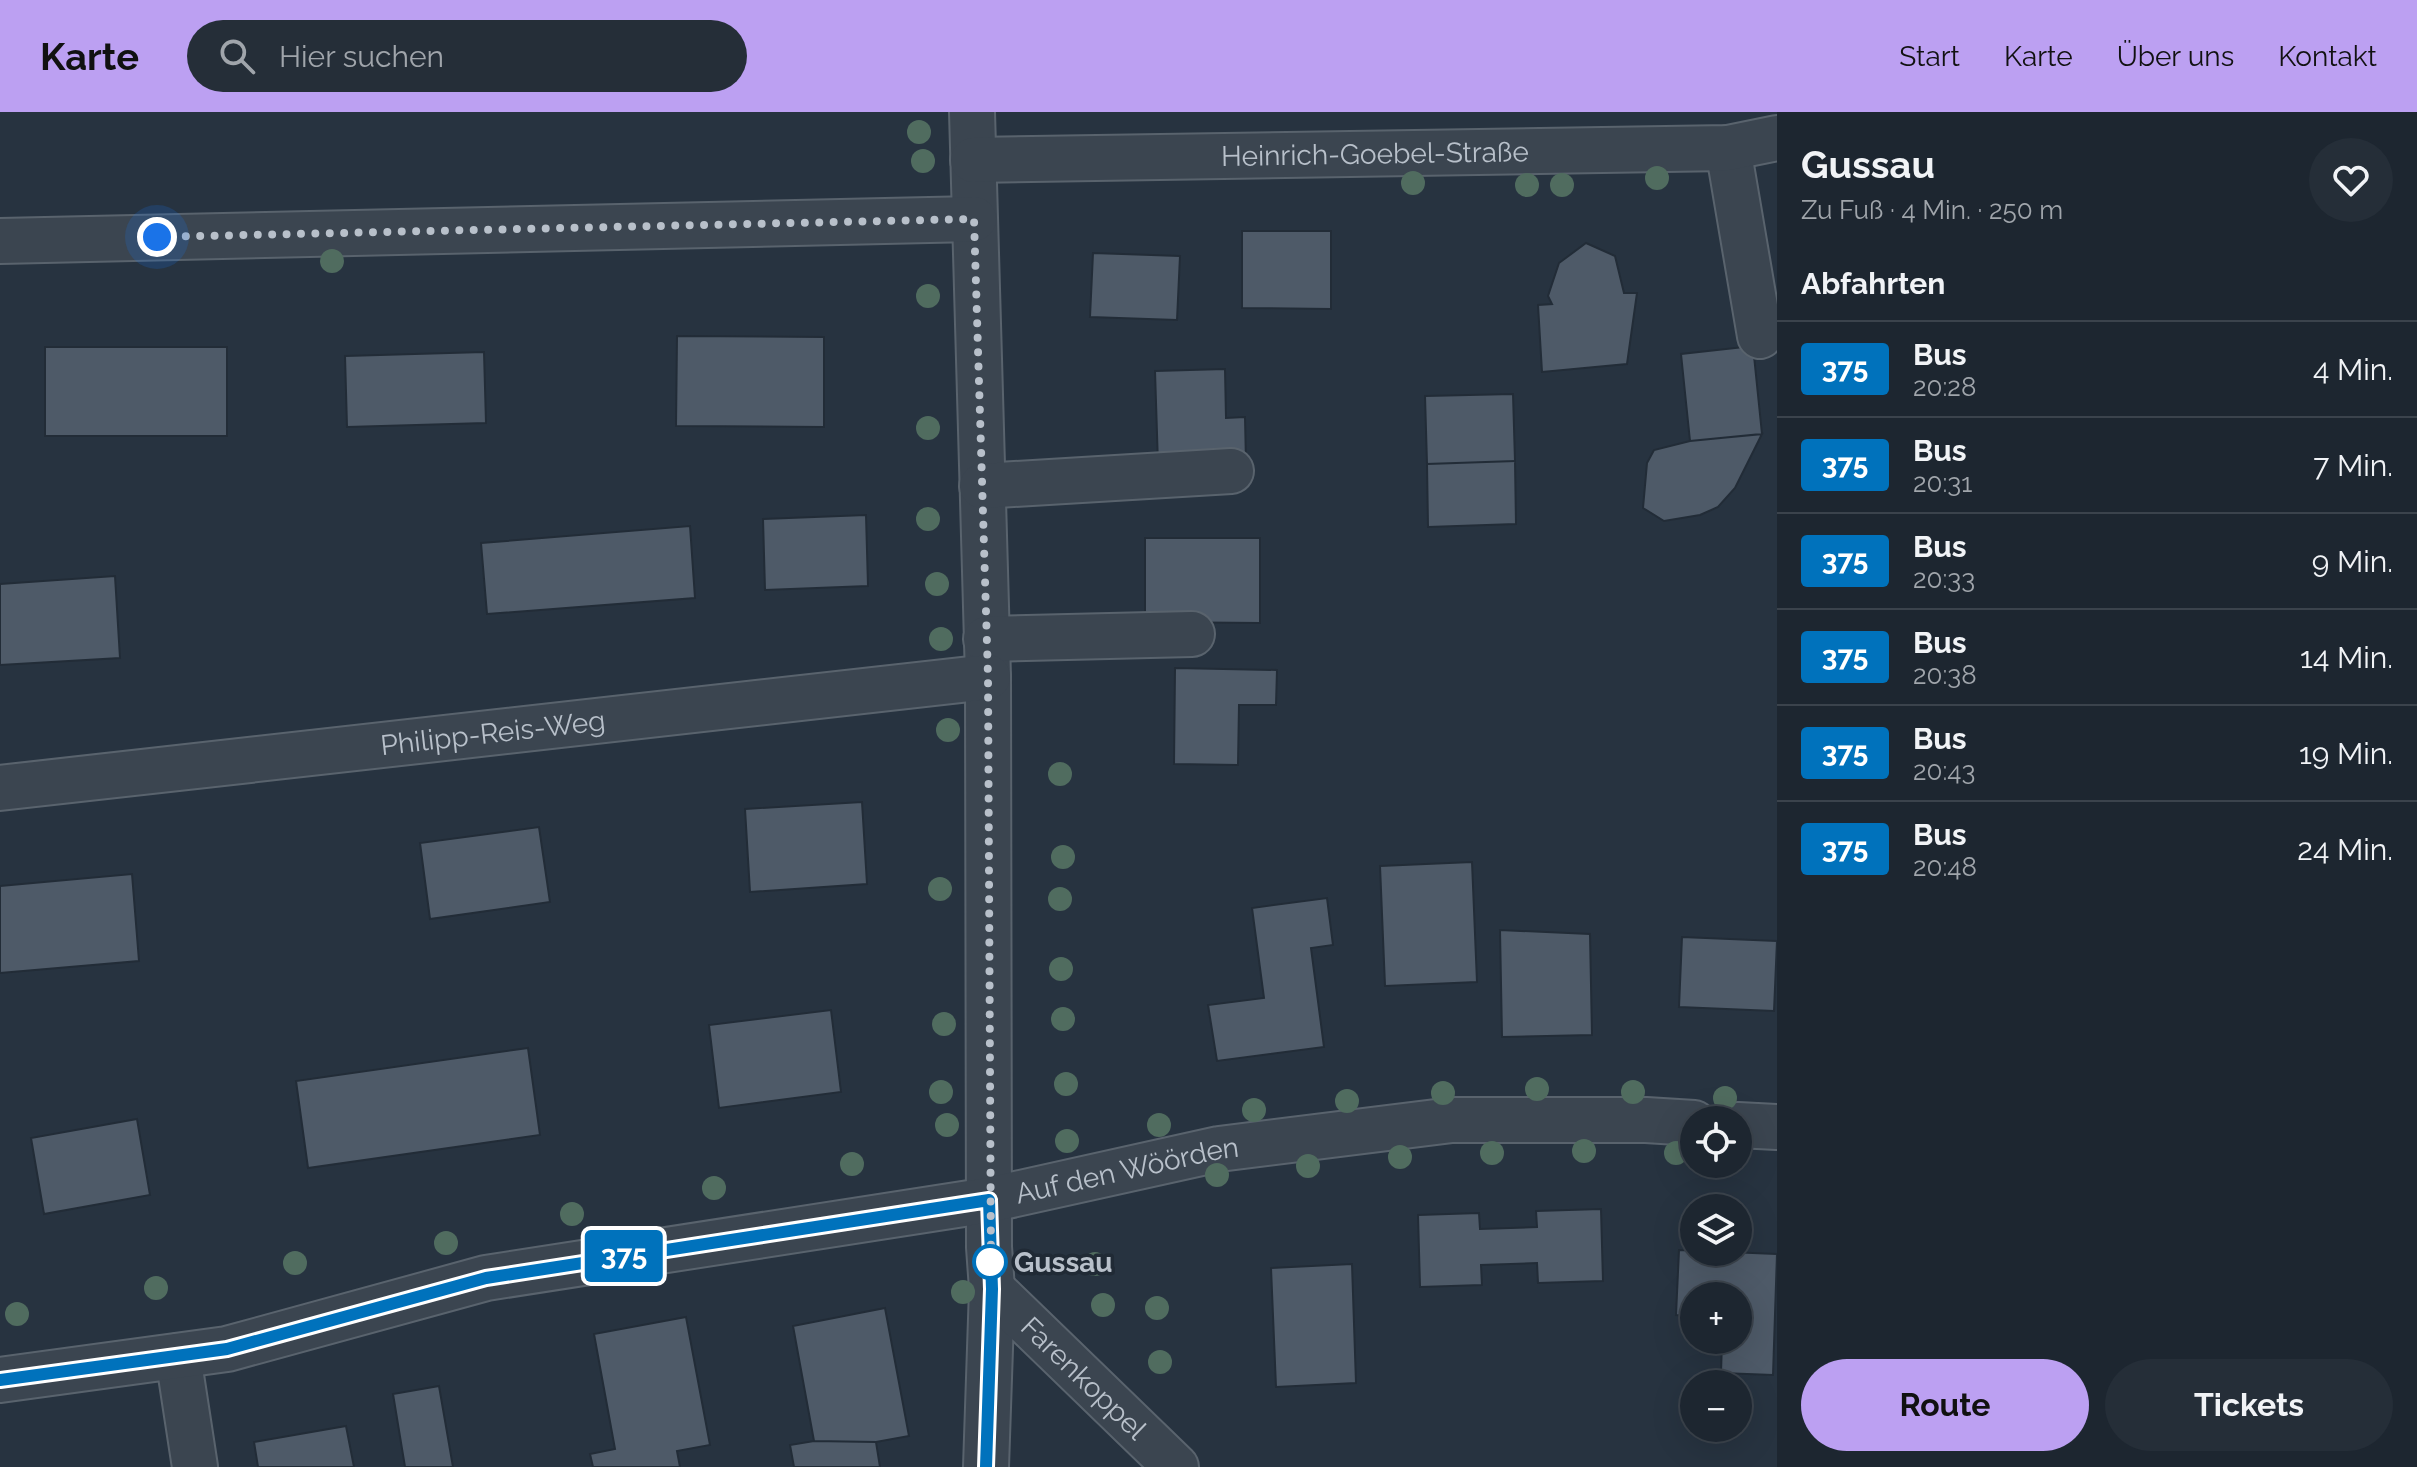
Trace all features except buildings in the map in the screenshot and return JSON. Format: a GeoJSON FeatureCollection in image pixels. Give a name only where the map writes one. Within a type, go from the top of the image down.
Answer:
{"type":"FeatureCollection","features":[{"type":"Feature","properties":{"kind":"street"},"geometry":{"type":"LineString","coordinates":[[972,112],[987,658],[992,1289],[986,1467]]}},
{"type":"Feature","properties":{"kind":"street","name":"Heinrich-Goebel-Straße"},"geometry":{"type":"LineString","coordinates":[[973,160],[1728,148],[1777,138]]}},
{"type":"Feature","properties":{"kind":"street"},"geometry":{"type":"LineString","coordinates":[[1728,148],[1760,336]]}},
{"type":"Feature","properties":{"kind":"street"},"geometry":{"type":"LineString","coordinates":[[0,241],[974,219]]}},
{"type":"Feature","properties":{"kind":"street"},"geometry":{"type":"LineString","coordinates":[[982,486],[1231,471]]}},
{"type":"Feature","properties":{"kind":"street","name":"Philipp-Reis-Weg"},"geometry":{"type":"LineString","coordinates":[[0,788],[987,658],[1192,634]]}},
{"type":"Feature","properties":{"kind":"street","name":"Auf den Wöörden"},"geometry":{"type":"LineString","coordinates":[[0,1380],[227,1349],[486,1278],[989,1200],[1219,1149],[1452,1120],[1680,1122]]}},
{"type":"Feature","properties":{"kind":"street"},"geometry":{"type":"LineString","coordinates":[[1752,1126],[1777,1127]]}},
{"type":"Feature","properties":{"kind":"street","name":"Farenkoppel"},"geometry":{"type":"LineString","coordinates":[[992,1289],[1176,1467]]}},
{"type":"Feature","properties":{"kind":"street"},"geometry":{"type":"LineString","coordinates":[[178,1356],[195,1467]]}},
{"type":"Feature","properties":{"kind":"bus line","name":"375"},"geometry":{"type":"LineString","coordinates":[[0,1380],[227,1349],[486,1278],[989,1200],[992,1289],[986,1467]]}},
{"type":"Feature","properties":{"kind":"place","name":"Gussau"},"geometry":{"type":"Point","coordinates":[990,1262]}},
{"type":"Feature","properties":{"kind":"route"},"geometry":{"type":"LineString","coordinates":[[157,237],[974,219],[988,677],[991,1268],[990,1262]]}}]}
